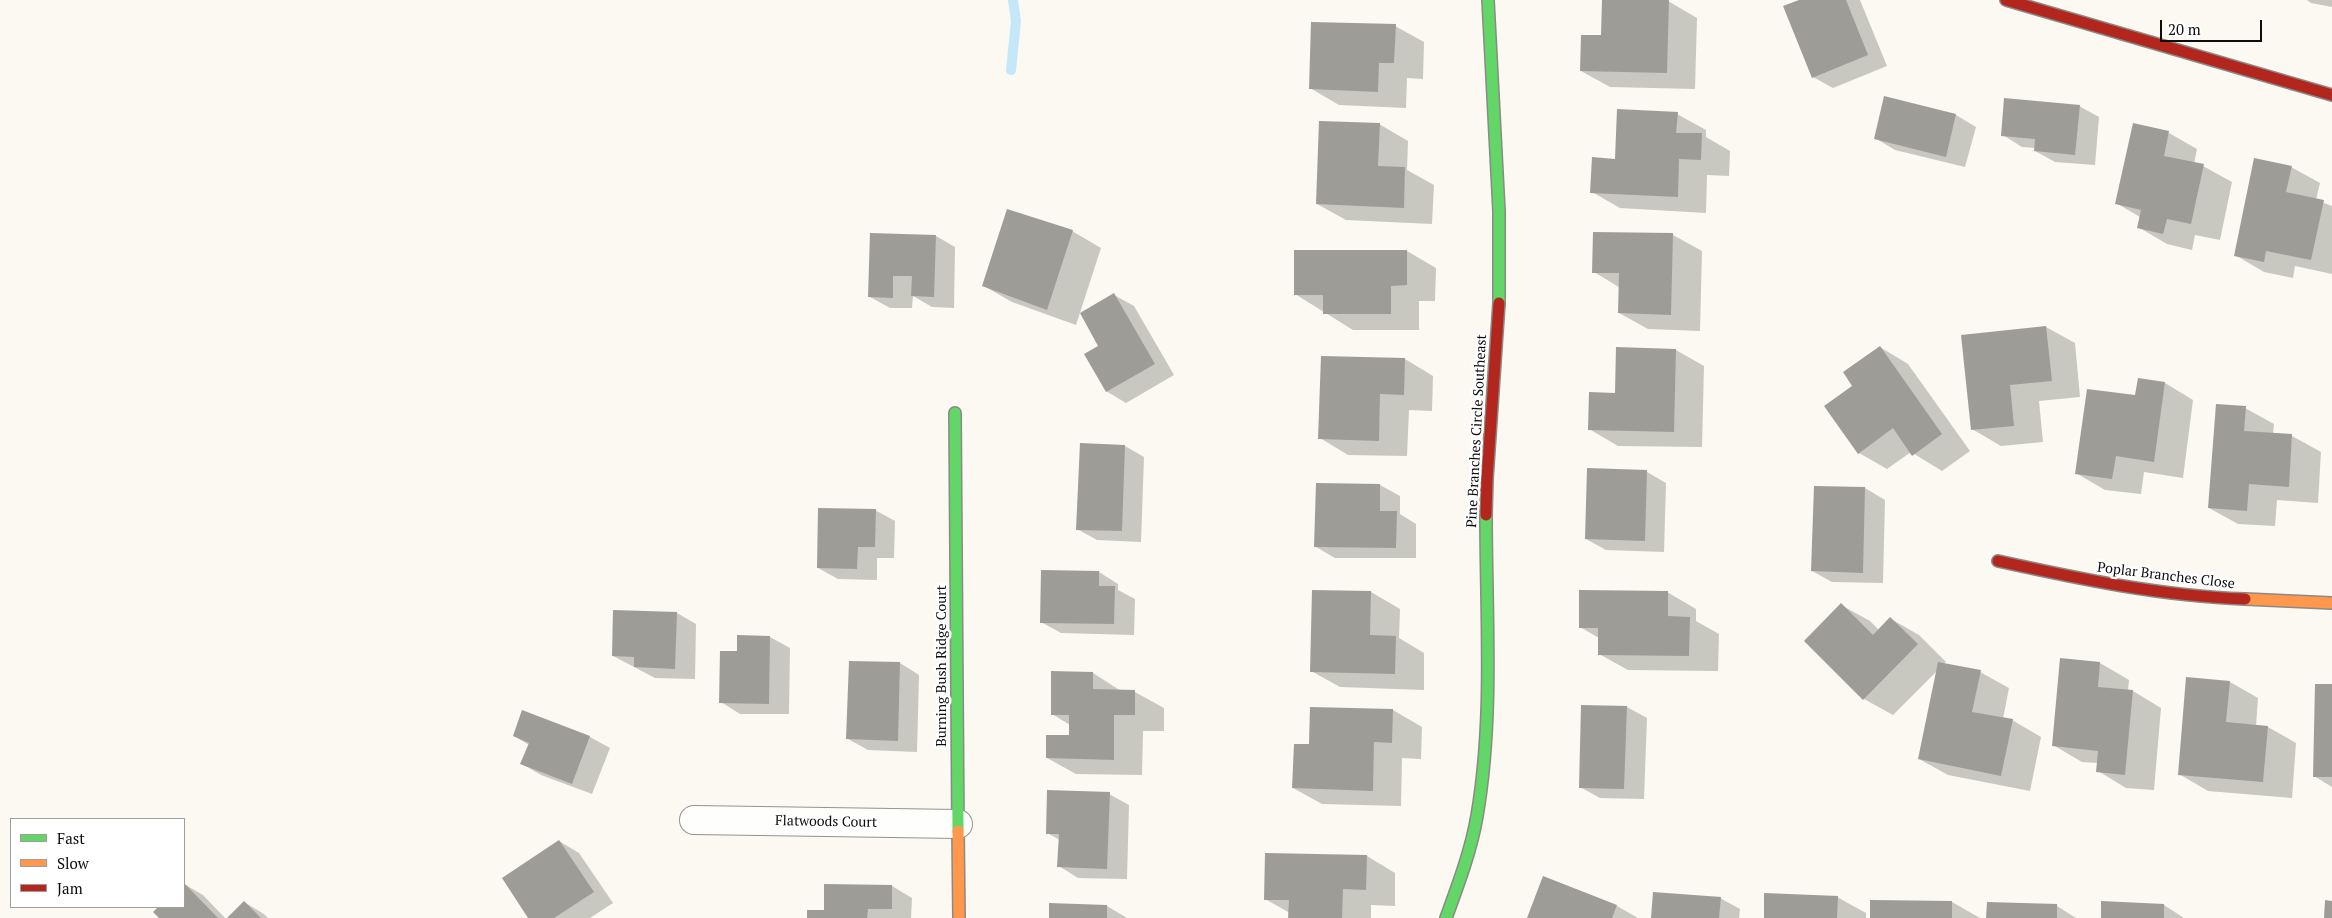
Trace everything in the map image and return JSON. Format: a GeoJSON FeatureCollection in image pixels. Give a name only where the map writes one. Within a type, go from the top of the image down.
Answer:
{"type":"FeatureCollection","features":[{"type":"Feature","properties":{"kind":"street","name":"Pine Branches Circle Southeast"},"geometry":{"type":"LineString","coordinates":[[1446,918],[1458,891],[1474,834],[1484,771],[1489,709],[1485,551],[1486,481],[1498,325],[1500,242],[1488,0]]}},
{"type":"Feature","properties":{"kind":"street"},"geometry":{"type":"LineString","coordinates":[[2006,0],[2332,95]]}},
{"type":"Feature","properties":{"kind":"street","name":"Burning Bush Ridge Court"},"geometry":{"type":"LineString","coordinates":[[955,413],[958,918]]}},
{"type":"Feature","properties":{"kind":"street","name":"Poplar Branches Close"},"geometry":{"type":"LineString","coordinates":[[1998,561],[2074,578],[2183,595],[2248,601],[2332,603]]}},
{"type":"Feature","properties":{"kind":"street","name":"Flatwoods Court"},"geometry":{"type":"LineString","coordinates":[[694,820],[958,824]]}},
{"type":"Feature","properties":{"kind":"building"},"geometry":{"type":"Polygon","coordinates":[[[1602,0],[1669,0],[1667,73],[1580,71],[1581,35],[1601,35],[1602,0]]]}},
{"type":"Feature","properties":{"kind":"building"},"geometry":{"type":"Polygon","coordinates":[[[1799,0],[1846,0],[1868,55],[1812,78],[1783,6],[1799,0]]]}},
{"type":"Feature","properties":{"kind":"building"},"geometry":{"type":"Polygon","coordinates":[[[1311,22],[1396,24],[1394,63],[1379,63],[1378,92],[1309,89],[1311,22]]]}},
{"type":"Feature","properties":{"kind":"building"},"geometry":{"type":"Polygon","coordinates":[[[1884,96],[1956,114],[1946,157],[1874,139],[1884,96]]]}},
{"type":"Feature","properties":{"kind":"building"},"geometry":{"type":"Polygon","coordinates":[[[2004,98],[2080,105],[2075,155],[2034,151],[2035,139],[2001,136],[2004,98]]]}},
{"type":"Feature","properties":{"kind":"building"},"geometry":{"type":"Polygon","coordinates":[[[1617,109],[1678,112],[1676,133],[1702,133],[1701,160],[1679,159],[1678,197],[1590,193],[1592,157],[1615,159],[1617,109]]]}},
{"type":"Feature","properties":{"kind":"building"},"geometry":{"type":"Polygon","coordinates":[[[1319,121],[1380,123],[1378,166],[1405,167],[1404,208],[1316,204],[1319,121]]]}},
{"type":"Feature","properties":{"kind":"building"},"geometry":{"type":"Polygon","coordinates":[[[2133,123],[2169,131],[2164,156],[2204,164],[2191,224],[2167,219],[2163,234],[2137,228],[2141,210],[2115,204],[2133,123]]]}},
{"type":"Feature","properties":{"kind":"building"},"geometry":{"type":"Polygon","coordinates":[[[2254,158],[2292,166],[2286,192],[2324,200],[2311,260],[2266,251],[2264,262],[2234,256],[2254,158]]]}},
{"type":"Feature","properties":{"kind":"building"},"geometry":{"type":"Polygon","coordinates":[[[1007,209],[1073,230],[1047,310],[982,286],[1007,209]]]}},
{"type":"Feature","properties":{"kind":"building"},"geometry":{"type":"Polygon","coordinates":[[[1593,232],[1673,233],[1671,315],[1618,313],[1619,273],[1592,273],[1593,232]]]}},
{"type":"Feature","properties":{"kind":"building"},"geometry":{"type":"Polygon","coordinates":[[[870,233],[936,235],[934,297],[911,296],[912,276],[893,276],[893,298],[868,297],[870,233]]]}},
{"type":"Feature","properties":{"kind":"building"},"geometry":{"type":"Polygon","coordinates":[[[1294,250],[1407,250],[1407,285],[1391,286],[1391,314],[1323,314],[1323,295],[1294,295],[1294,250]]]}},
{"type":"Feature","properties":{"kind":"building"},"geometry":{"type":"Polygon","coordinates":[[[1114,293],[1155,364],[1106,392],[1084,354],[1098,346],[1080,313],[1114,293]]]}},
{"type":"Feature","properties":{"kind":"building"},"geometry":{"type":"Polygon","coordinates":[[[2046,326],[2052,381],[2010,385],[2014,426],[1971,430],[1961,335],[2046,326]]]}},
{"type":"Feature","properties":{"kind":"building"},"geometry":{"type":"Polygon","coordinates":[[[1880,346],[1942,434],[1912,456],[1893,428],[1858,454],[1824,406],[1852,386],[1843,372],[1880,346]]]}},
{"type":"Feature","properties":{"kind":"building"},"geometry":{"type":"Polygon","coordinates":[[[1616,347],[1676,349],[1674,432],[1588,430],[1589,392],[1615,393],[1616,347]]]}},
{"type":"Feature","properties":{"kind":"building"},"geometry":{"type":"Polygon","coordinates":[[[1321,356],[1405,358],[1404,395],[1380,394],[1379,441],[1318,439],[1321,356]]]}},
{"type":"Feature","properties":{"kind":"building"},"geometry":{"type":"Polygon","coordinates":[[[2138,378],[2165,382],[2154,462],[2116,456],[2112,479],[2075,474],[2087,389],[2135,395],[2138,378]]]}},
{"type":"Feature","properties":{"kind":"building"},"geometry":{"type":"Polygon","coordinates":[[[2216,404],[2246,406],[2244,431],[2292,434],[2289,487],[2249,484],[2247,511],[2208,508],[2216,404]]]}},
{"type":"Feature","properties":{"kind":"building"},"geometry":{"type":"Polygon","coordinates":[[[1080,443],[1125,445],[1122,531],[1076,530],[1080,443]]]}},
{"type":"Feature","properties":{"kind":"building"},"geometry":{"type":"Polygon","coordinates":[[[1587,468],[1647,470],[1645,541],[1585,539],[1587,468]]]}},
{"type":"Feature","properties":{"kind":"building"},"geometry":{"type":"Polygon","coordinates":[[[1316,483],[1380,484],[1380,511],[1397,511],[1396,548],[1314,547],[1316,483]]]}},
{"type":"Feature","properties":{"kind":"building"},"geometry":{"type":"Polygon","coordinates":[[[1814,486],[1865,487],[1863,573],[1811,571],[1814,486]]]}},
{"type":"Feature","properties":{"kind":"building"},"geometry":{"type":"Polygon","coordinates":[[[818,508],[876,509],[875,547],[858,547],[857,569],[817,568],[818,508]]]}},
{"type":"Feature","properties":{"kind":"building"},"geometry":{"type":"Polygon","coordinates":[[[1041,570],[1099,571],[1099,586],[1115,586],[1114,624],[1040,623],[1041,570]]]}},
{"type":"Feature","properties":{"kind":"building"},"geometry":{"type":"Polygon","coordinates":[[[1312,590],[1371,591],[1370,635],[1396,636],[1395,674],[1310,672],[1312,590]]]}},
{"type":"Feature","properties":{"kind":"building"},"geometry":{"type":"Polygon","coordinates":[[[1579,590],[1668,591],[1668,616],[1690,617],[1689,656],[1598,655],[1598,628],[1579,628],[1579,590]]]}},
{"type":"Feature","properties":{"kind":"building"},"geometry":{"type":"Polygon","coordinates":[[[1841,603],[1873,635],[1890,617],[1918,644],[1863,700],[1804,641],[1841,603]]]}},
{"type":"Feature","properties":{"kind":"building"},"geometry":{"type":"Polygon","coordinates":[[[613,610],[677,612],[675,669],[634,667],[634,657],[612,656],[613,610]]]}},
{"type":"Feature","properties":{"kind":"building"},"geometry":{"type":"Polygon","coordinates":[[[737,635],[770,636],[769,704],[719,703],[720,651],[737,651],[737,635]]]}},
{"type":"Feature","properties":{"kind":"building"},"geometry":{"type":"Polygon","coordinates":[[[2060,658],[2100,662],[2098,687],[2133,690],[2125,775],[2096,772],[2098,751],[2052,746],[2060,658]]]}},
{"type":"Feature","properties":{"kind":"building"},"geometry":{"type":"Polygon","coordinates":[[[849,661],[900,662],[898,741],[846,739],[849,661]]]}},
{"type":"Feature","properties":{"kind":"building"},"geometry":{"type":"Polygon","coordinates":[[[1938,662],[1981,670],[1972,712],[2013,719],[2001,776],[1918,759],[1938,662]]]}},
{"type":"Feature","properties":{"kind":"building"},"geometry":{"type":"Polygon","coordinates":[[[1051,671],[1093,672],[1093,689],[1135,690],[1135,715],[1114,715],[1114,760],[1046,758],[1046,735],[1069,735],[1069,715],[1051,715],[1051,671]]]}},
{"type":"Feature","properties":{"kind":"building"},"geometry":{"type":"Polygon","coordinates":[[[2186,677],[2230,681],[2226,722],[2268,726],[2263,782],[2178,775],[2186,677]]]}},
{"type":"Feature","properties":{"kind":"building"},"geometry":{"type":"Polygon","coordinates":[[[2315,684],[2332,684],[2332,777],[2313,777],[2315,684]]]}},
{"type":"Feature","properties":{"kind":"building"},"geometry":{"type":"Polygon","coordinates":[[[1581,705],[1627,706],[1624,789],[1579,788],[1581,705]]]}},
{"type":"Feature","properties":{"kind":"building"},"geometry":{"type":"Polygon","coordinates":[[[1310,707],[1393,709],[1392,743],[1374,742],[1373,791],[1292,788],[1294,744],[1309,744],[1310,707]]]}},
{"type":"Feature","properties":{"kind":"building"},"geometry":{"type":"Polygon","coordinates":[[[522,710],[590,736],[572,784],[520,764],[529,743],[513,736],[522,710]]]}},
{"type":"Feature","properties":{"kind":"building"},"geometry":{"type":"Polygon","coordinates":[[[1047,790],[1110,792],[1107,869],[1057,867],[1059,834],[1046,834],[1047,790]]]}},
{"type":"Feature","properties":{"kind":"building"},"geometry":{"type":"Polygon","coordinates":[[[559,840],[594,892],[554,918],[528,918],[502,878],[559,840]]]}},
{"type":"Feature","properties":{"kind":"building"},"geometry":{"type":"Polygon","coordinates":[[[1265,853],[1367,855],[1366,890],[1343,889],[1342,918],[1288,918],[1289,900],[1264,900],[1265,853]]]}},
{"type":"Feature","properties":{"kind":"building"},"geometry":{"type":"Polygon","coordinates":[[[1543,876],[1617,905],[1612,918],[1527,918],[1543,876]]]}},
{"type":"Feature","properties":{"kind":"building"},"geometry":{"type":"Polygon","coordinates":[[[185,884],[218,918],[159,918],[153,912],[157,908],[185,908],[185,884]]]}},
{"type":"Feature","properties":{"kind":"building"},"geometry":{"type":"Polygon","coordinates":[[[824,884],[892,885],[892,909],[868,909],[867,918],[807,918],[807,910],[824,910],[824,884]]]}},
{"type":"Feature","properties":{"kind":"building"},"geometry":{"type":"Polygon","coordinates":[[[1653,892],[1721,897],[1719,918],[1651,918],[1653,892]]]}},
{"type":"Feature","properties":{"kind":"building"},"geometry":{"type":"Polygon","coordinates":[[[1764,893],[1838,896],[1837,918],[1764,918],[1764,893]]]}},
{"type":"Feature","properties":{"kind":"building"},"geometry":{"type":"Polygon","coordinates":[[[1870,900],[1952,901],[1952,918],[1870,918],[1870,900]]]}},
{"type":"Feature","properties":{"kind":"building"},"geometry":{"type":"Polygon","coordinates":[[[2325,900],[2332,901],[2332,918],[2324,918],[2325,900]]]}},
{"type":"Feature","properties":{"kind":"building"},"geometry":{"type":"Polygon","coordinates":[[[244,901],[261,918],[227,918],[244,901]]]}},
{"type":"Feature","properties":{"kind":"building"},"geometry":{"type":"Polygon","coordinates":[[[2101,901],[2164,904],[2164,918],[2101,918],[2101,901]]]}},
{"type":"Feature","properties":{"kind":"building"},"geometry":{"type":"Polygon","coordinates":[[[1987,902],[2057,904],[2057,918],[1986,918],[1987,902]]]}},
{"type":"Feature","properties":{"kind":"building"},"geometry":{"type":"Polygon","coordinates":[[[1049,903],[1107,905],[1107,918],[1049,918],[1049,903]]]}},
{"type":"Feature","properties":{"kind":"waterway"},"geometry":{"type":"LineString","coordinates":[[1011,70],[1016,21],[1013,0]]}},
{"type":"Feature","properties":{"kind":"traffic: fast"},"geometry":{"type":"LineString","coordinates":[[1488,0],[1499,211],[1499,303]]}},
{"type":"Feature","properties":{"kind":"traffic: fast"},"geometry":{"type":"LineString","coordinates":[[955,413],[958,831]]}},
{"type":"Feature","properties":{"kind":"traffic: fast"},"geometry":{"type":"LineString","coordinates":[[1446,918],[1464,868],[1477,816],[1486,741],[1488,666],[1486,515]]}},
{"type":"Feature","properties":{"kind":"traffic: slow"},"geometry":{"type":"LineString","coordinates":[[2245,599],[2332,603]]}},
{"type":"Feature","properties":{"kind":"traffic: slow"},"geometry":{"type":"LineString","coordinates":[[958,831],[959,918]]}},
{"type":"Feature","properties":{"kind":"traffic: jam"},"geometry":{"type":"LineString","coordinates":[[2006,0],[2332,95]]}},
{"type":"Feature","properties":{"kind":"traffic: jam"},"geometry":{"type":"LineString","coordinates":[[1486,515],[1499,303]]}},
{"type":"Feature","properties":{"kind":"traffic: jam"},"geometry":{"type":"LineString","coordinates":[[1998,561],[2090,580],[2152,590],[2245,599]]}}]}
